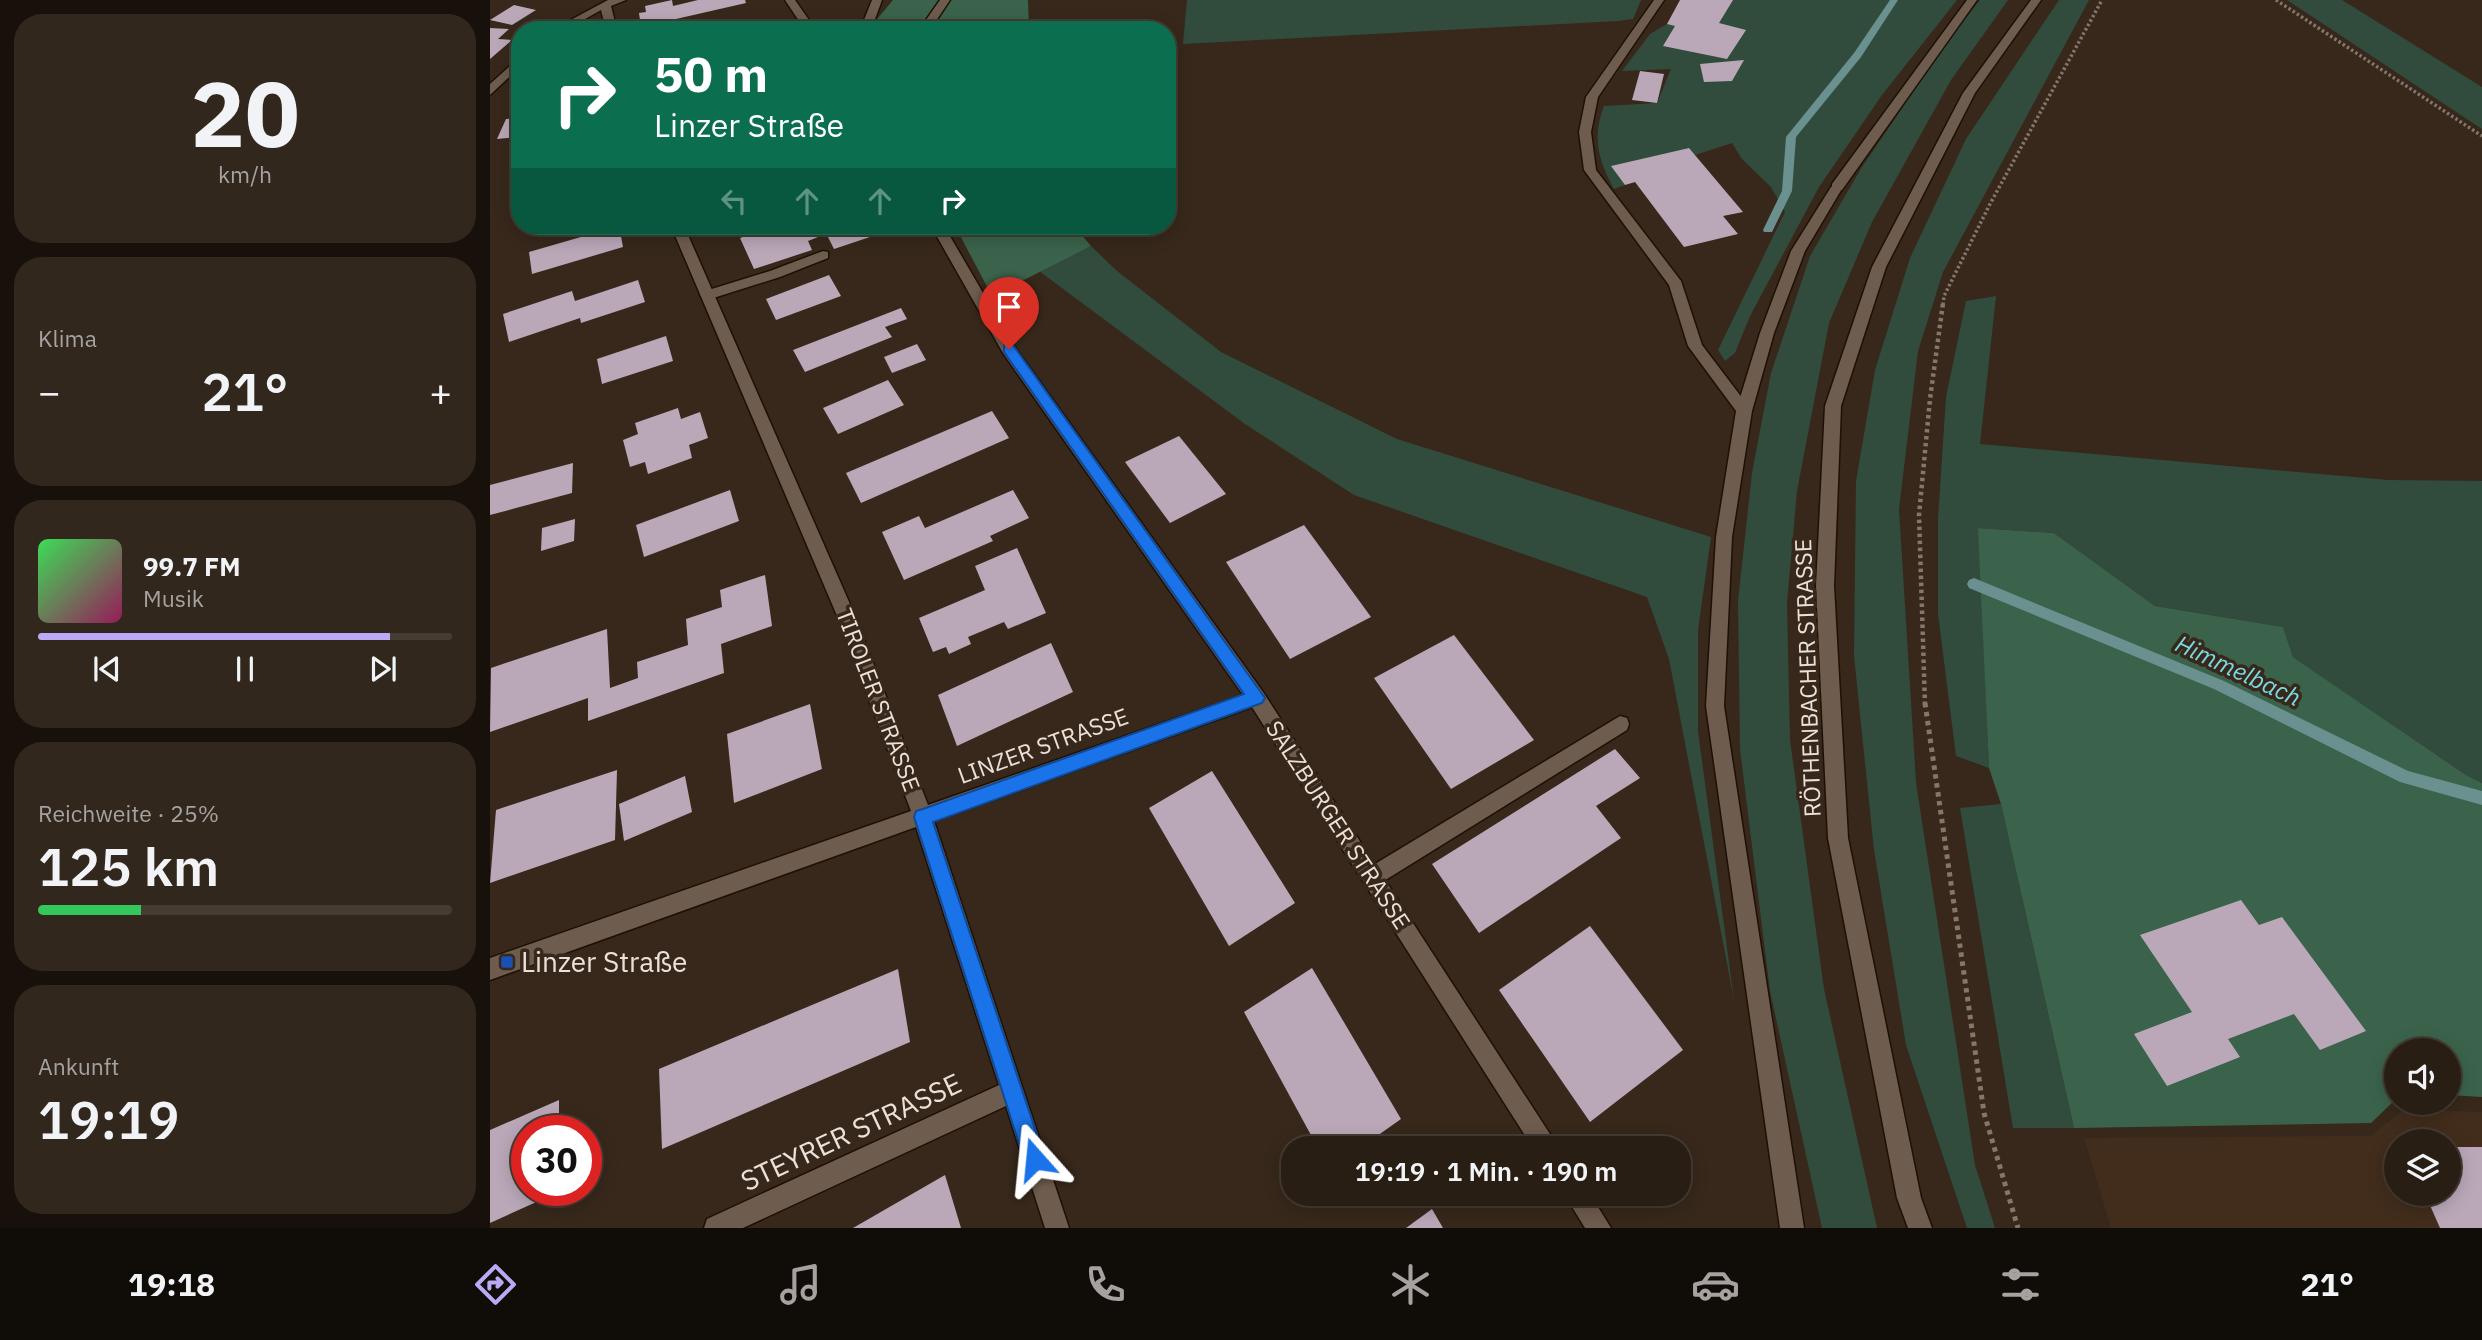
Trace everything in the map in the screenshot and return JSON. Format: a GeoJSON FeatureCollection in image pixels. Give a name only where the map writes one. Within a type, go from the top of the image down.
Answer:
{"type":"FeatureCollection","features":[{"type":"Feature","properties":{"kind":"street"},"geometry":{"type":"LineString","coordinates":[[574,21],[605,4],[621,0]]}},
{"type":"Feature","properties":{"kind":"street"},"geometry":{"type":"LineString","coordinates":[[790,0],[805,21]]}},
{"type":"Feature","properties":{"kind":"street"},"geometry":{"type":"LineString","coordinates":[[869,21],[877,0]]}},
{"type":"Feature","properties":{"kind":"street"},"geometry":{"type":"LineString","coordinates":[[931,21],[946,0]]}},
{"type":"Feature","properties":{"kind":"street"},"geometry":{"type":"LineString","coordinates":[[1659,0],[1592,97],[1585,132],[1590,170],[1676,284],[1695,346],[1744,411]]}},
{"type":"Feature","properties":{"kind":"street"},"geometry":{"type":"LineString","coordinates":[[1792,1228],[1715,706],[1724,537],[1744,411],[1767,333],[1798,251],[1837,187],[1972,0]]}},
{"type":"Feature","properties":{"kind":"street","name":"RÖTHENBACHER STRASSE"},"geometry":{"type":"LineString","coordinates":[[1920,1228],[1909,1198],[1839,838],[1825,586],[1833,405],[1879,267],[1969,93],[2036,0]]}},
{"type":"Feature","properties":{"kind":"street"},"geometry":{"type":"LineString","coordinates":[[605,4],[610,21]]}},
{"type":"Feature","properties":{"kind":"street"},"geometry":{"type":"LineString","coordinates":[[490,91],[511,69]]}},
{"type":"Feature","properties":{"kind":"street","name":"TIROLER STRASSE"},"geometry":{"type":"LineString","coordinates":[[681,235],[844,611],[923,817],[1058,1228]]}},
{"type":"Feature","properties":{"kind":"street","name":"SALZBURGER STRASSE"},"geometry":{"type":"LineString","coordinates":[[943,235],[1009,349],[1256,698],[1539,1136]]}},
{"type":"Feature","properties":{"kind":"street"},"geometry":{"type":"LineString","coordinates":[[708,295],[775,274],[823,255]]}},
{"type":"Feature","properties":{"kind":"street","name":"LINZER STRASSE"},"geometry":{"type":"LineString","coordinates":[[490,969],[1256,698]]}},
{"type":"Feature","properties":{"kind":"street"},"geometry":{"type":"LineString","coordinates":[[1372,877],[1620,724]]}},
{"type":"Feature","properties":{"kind":"street","name":"STEYRER STRASSE"},"geometry":{"type":"LineString","coordinates":[[716,1228],[1012,1091]]}},
{"type":"Feature","properties":{"kind":"street"},"geometry":{"type":"LineString","coordinates":[[1584,1206],[1599,1228]]}},
{"type":"Feature","properties":{"kind":"path"},"geometry":{"type":"LineString","coordinates":[[2018,1228],[1984,1113],[1923,690],[1919,515],[1930,399],[1944,296],[1990,204],[2102,0]]}},
{"type":"Feature","properties":{"kind":"path"},"geometry":{"type":"LineString","coordinates":[[2276,0],[2482,136]]}},
{"type":"Feature","properties":{"kind":"shaded area"},"geometry":{"type":"Polygon","coordinates":[[[2461,1111],[2482,1112],[2482,1228],[2111,1228],[2084,1138],[2371,1136],[2397,1115],[2461,1115],[2461,1111]]]}},
{"type":"Feature","properties":{"kind":"green space"},"geometry":{"type":"Polygon","coordinates":[[[893,0],[1028,0],[1029,21],[876,21],[893,0]]]}},
{"type":"Feature","properties":{"kind":"green space"},"geometry":{"type":"Polygon","coordinates":[[[1187,0],[1641,0],[1633,19],[1618,21],[1183,44],[1187,0]]]}},
{"type":"Feature","properties":{"kind":"green space"},"geometry":{"type":"Polygon","coordinates":[[[1720,0],[1957,0],[1882,95],[1819,187],[1750,316],[1735,353],[1725,361],[1718,350],[1785,212],[1771,187],[1742,159],[1732,143],[1695,155],[1689,148],[1612,166],[1625,185],[1614,189],[1598,148],[1598,128],[1604,106],[1657,103],[1671,69],[1622,71],[1650,34],[1667,24],[1675,25],[1720,0]]]}},
{"type":"Feature","properties":{"kind":"green space"},"geometry":{"type":"Polygon","coordinates":[[[1980,0],[2008,0],[1951,80],[1872,222],[1829,323],[1797,491],[1787,603],[1790,740],[1824,989],[1877,1228],[1822,1228],[1770,991],[1740,749],[1738,601],[1752,473],[1771,373],[1810,256],[1862,167],[1950,38],[1980,0]]]}},
{"type":"Feature","properties":{"kind":"green space"},"geometry":{"type":"Polygon","coordinates":[[[2059,0],[2089,0],[1943,272],[1918,351],[1899,509],[1916,783],[1975,1165],[1995,1228],[1967,1228],[1906,1045],[1874,850],[1854,656],[1856,481],[1875,370],[1910,258],[1966,139],[2059,0]]]}},
{"type":"Feature","properties":{"kind":"green space"},"geometry":{"type":"Polygon","coordinates":[[[2287,0],[2342,0],[2482,87],[2482,129],[2287,0]]]}},
{"type":"Feature","properties":{"kind":"green space"},"geometry":{"type":"Polygon","coordinates":[[[960,235],[1082,235],[1091,246],[992,296],[960,235]]]}},
{"type":"Feature","properties":{"kind":"green space"},"geometry":{"type":"Polygon","coordinates":[[[1091,246],[1117,271],[1221,352],[1397,439],[1711,537],[1698,630],[1698,731],[1734,1000],[1669,659],[1647,597],[1354,495],[1245,424],[1039,271],[1091,246]]]}},
{"type":"Feature","properties":{"kind":"green space"},"geometry":{"type":"Polygon","coordinates":[[[1996,296],[1980,444],[2388,480],[2482,481],[2482,783],[2466,775],[2293,657],[2283,627],[2155,606],[2054,533],[1979,528],[1989,768],[1956,756],[1938,614],[1938,519],[1946,397],[1966,301],[1996,296]]]}},
{"type":"Feature","properties":{"kind":"green space"},"geometry":{"type":"Polygon","coordinates":[[[1978,528],[2054,533],[2155,606],[2283,627],[2293,657],[2466,775],[2482,783],[2482,1097],[2461,1096],[2461,1038],[2384,1038],[2384,1111],[2371,1123],[2074,1128],[2001,804],[1989,768],[1978,528]]]}},
{"type":"Feature","properties":{"kind":"green space"},"geometry":{"type":"Polygon","coordinates":[[[2001,804],[2074,1128],[2013,1128],[1960,808],[2001,804]]]}},
{"type":"Feature","properties":{"kind":"building"},"geometry":{"type":"Polygon","coordinates":[[[672,0],[673,6],[698,0],[745,0],[746,3],[667,21],[640,21],[639,13],[646,12],[645,6],[672,0]]]}},
{"type":"Feature","properties":{"kind":"building"},"geometry":{"type":"Polygon","coordinates":[[[1680,0],[1733,0],[1719,23],[1746,30],[1727,59],[1663,46],[1675,26],[1667,24],[1680,0]]]}},
{"type":"Feature","properties":{"kind":"building"},"geometry":{"type":"Polygon","coordinates":[[[514,5],[536,10],[518,21],[511,21],[511,25],[490,20],[514,5]]]}},
{"type":"Feature","properties":{"kind":"building"},"geometry":{"type":"Polygon","coordinates":[[[490,28],[509,29],[498,39],[511,41],[490,59],[490,28]]]}},
{"type":"Feature","properties":{"kind":"building"},"geometry":{"type":"Polygon","coordinates":[[[1744,60],[1732,81],[1704,82],[1700,64],[1744,60]]]}},
{"type":"Feature","properties":{"kind":"building"},"geometry":{"type":"Polygon","coordinates":[[[1640,71],[1664,74],[1657,103],[1632,100],[1640,71]]]}},
{"type":"Feature","properties":{"kind":"building"},"geometry":{"type":"Polygon","coordinates":[[[506,119],[511,119],[511,138],[497,139],[506,119]]]}},
{"type":"Feature","properties":{"kind":"building"},"geometry":{"type":"Polygon","coordinates":[[[1689,148],[1743,212],[1723,216],[1738,234],[1684,247],[1635,182],[1625,185],[1611,166],[1689,148]]]}},
{"type":"Feature","properties":{"kind":"building"},"geometry":{"type":"Polygon","coordinates":[[[588,235],[621,235],[623,247],[532,274],[529,252],[588,235]]]}},
{"type":"Feature","properties":{"kind":"building"},"geometry":{"type":"Polygon","coordinates":[[[749,235],[823,235],[808,241],[812,250],[754,269],[740,238],[749,235]]]}},
{"type":"Feature","properties":{"kind":"building"},"geometry":{"type":"Polygon","coordinates":[[[834,235],[876,235],[834,249],[828,237],[834,235]]]}},
{"type":"Feature","properties":{"kind":"building"},"geometry":{"type":"Polygon","coordinates":[[[829,275],[841,296],[776,320],[766,299],[829,275]]]}},
{"type":"Feature","properties":{"kind":"building"},"geometry":{"type":"Polygon","coordinates":[[[638,280],[645,302],[581,323],[580,318],[509,342],[503,314],[572,291],[575,301],[638,280]]]}},
{"type":"Feature","properties":{"kind":"building"},"geometry":{"type":"Polygon","coordinates":[[[901,308],[907,319],[885,327],[892,337],[805,372],[793,350],[901,308]]]}},
{"type":"Feature","properties":{"kind":"building"},"geometry":{"type":"Polygon","coordinates":[[[666,336],[673,361],[602,384],[597,359],[666,336]]]}},
{"type":"Feature","properties":{"kind":"building"},"geometry":{"type":"Polygon","coordinates":[[[917,344],[926,360],[892,373],[884,357],[917,344]]]}},
{"type":"Feature","properties":{"kind":"building"},"geometry":{"type":"Polygon","coordinates":[[[888,380],[904,405],[838,434],[823,408],[888,380]]]}},
{"type":"Feature","properties":{"kind":"building"},"geometry":{"type":"Polygon","coordinates":[[[678,408],[681,419],[700,412],[708,438],[689,445],[692,458],[648,474],[645,462],[630,467],[623,440],[638,434],[635,423],[678,408]]]}},
{"type":"Feature","properties":{"kind":"building"},"geometry":{"type":"Polygon","coordinates":[[[992,411],[1009,438],[861,503],[846,473],[992,411]]]}},
{"type":"Feature","properties":{"kind":"building"},"geometry":{"type":"Polygon","coordinates":[[[1179,436],[1226,494],[1170,523],[1125,462],[1179,436]]]}},
{"type":"Feature","properties":{"kind":"building"},"geometry":{"type":"Polygon","coordinates":[[[573,463],[572,493],[490,515],[490,485],[573,463]]]}},
{"type":"Feature","properties":{"kind":"building"},"geometry":{"type":"Polygon","coordinates":[[[730,490],[739,521],[644,557],[636,525],[730,490]]]}},
{"type":"Feature","properties":{"kind":"building"},"geometry":{"type":"Polygon","coordinates":[[[1013,490],[1029,518],[990,536],[993,541],[904,580],[882,532],[919,516],[925,528],[1013,490]]]}},
{"type":"Feature","properties":{"kind":"building"},"geometry":{"type":"Polygon","coordinates":[[[575,519],[574,541],[541,551],[542,528],[575,519]]]}},
{"type":"Feature","properties":{"kind":"building"},"geometry":{"type":"Polygon","coordinates":[[[1304,525],[1371,617],[1290,659],[1226,562],[1304,525]]]}},
{"type":"Feature","properties":{"kind":"building"},"geometry":{"type":"Polygon","coordinates":[[[1017,548],[1046,613],[1008,629],[1004,622],[968,637],[971,644],[949,654],[946,647],[933,652],[919,618],[985,590],[975,566],[1017,548]]]}},
{"type":"Feature","properties":{"kind":"building"},"geometry":{"type":"Polygon","coordinates":[[[765,575],[772,626],[721,644],[724,673],[588,721],[588,698],[490,732],[491,668],[607,629],[610,688],[638,678],[637,662],[688,645],[686,619],[722,607],[720,590],[765,575]]]}},
{"type":"Feature","properties":{"kind":"building"},"geometry":{"type":"Polygon","coordinates":[[[1454,635],[1534,740],[1451,789],[1374,678],[1454,635]]]}},
{"type":"Feature","properties":{"kind":"building"},"geometry":{"type":"Polygon","coordinates":[[[1051,643],[1073,692],[957,746],[938,695],[1051,643]]]}},
{"type":"Feature","properties":{"kind":"building"},"geometry":{"type":"Polygon","coordinates":[[[810,704],[822,769],[734,803],[727,734],[810,704]]]}},
{"type":"Feature","properties":{"kind":"building"},"geometry":{"type":"Polygon","coordinates":[[[1615,749],[1640,778],[1596,806],[1621,838],[1479,933],[1432,864],[1615,749]]]}},
{"type":"Feature","properties":{"kind":"building"},"geometry":{"type":"Polygon","coordinates":[[[617,770],[615,840],[490,883],[496,810],[617,770]]]}},
{"type":"Feature","properties":{"kind":"building"},"geometry":{"type":"Polygon","coordinates":[[[1212,771],[1295,903],[1229,946],[1149,808],[1212,771]]]}},
{"type":"Feature","properties":{"kind":"building"},"geometry":{"type":"Polygon","coordinates":[[[685,776],[692,812],[624,841],[619,804],[685,776]]]}},
{"type":"Feature","properties":{"kind":"building"},"geometry":{"type":"Polygon","coordinates":[[[2241,900],[2259,925],[2282,917],[2366,1031],[2320,1050],[2294,1014],[2228,1039],[2240,1057],[2167,1086],[2134,1034],[2192,1012],[2140,935],[2241,900]]]}},
{"type":"Feature","properties":{"kind":"building"},"geometry":{"type":"Polygon","coordinates":[[[1590,926],[1683,1050],[1590,1122],[1499,990],[1590,926]]]}},
{"type":"Feature","properties":{"kind":"building"},"geometry":{"type":"Polygon","coordinates":[[[1312,968],[1401,1119],[1377,1136],[1311,1136],[1244,1012],[1312,968]]]}},
{"type":"Feature","properties":{"kind":"building"},"geometry":{"type":"Polygon","coordinates":[[[898,969],[910,1042],[662,1149],[659,1069],[898,969]]]}},
{"type":"Feature","properties":{"kind":"building"},"geometry":{"type":"Polygon","coordinates":[[[559,1100],[559,1115],[524,1115],[559,1100]]]}},
{"type":"Feature","properties":{"kind":"building"},"geometry":{"type":"Polygon","coordinates":[[[511,1121],[511,1206],[528,1206],[490,1223],[490,1130],[511,1121]]]}},
{"type":"Feature","properties":{"kind":"building"},"geometry":{"type":"Polygon","coordinates":[[[2461,1147],[2482,1147],[2482,1228],[2440,1228],[2430,1206],[2461,1206],[2461,1147]]]}},
{"type":"Feature","properties":{"kind":"building"},"geometry":{"type":"Polygon","coordinates":[[[945,1175],[961,1228],[853,1228],[945,1175]]]}},
{"type":"Feature","properties":{"kind":"building"},"geometry":{"type":"Polygon","coordinates":[[[1432,1209],[1443,1228],[1406,1228],[1432,1209]]]}},
{"type":"Feature","properties":{"kind":"waterway","name":"Himmelbach"},"geometry":{"type":"LineString","coordinates":[[1768,230],[1787,191],[1791,137],[1858,55],[1894,0]]}},
{"type":"Feature","properties":{"kind":"waterway","name":"Himmelbach"},"geometry":{"type":"LineString","coordinates":[[1974,584],[2219,685],[2405,777],[2482,798]]}},
{"type":"Feature","properties":{"kind":"place","name":"Linzer Straße"},"geometry":{"type":"Point","coordinates":[507,962]}},
{"type":"Feature","properties":{"kind":"route"},"geometry":{"type":"LineString","coordinates":[[1009,349],[1256,698],[923,817],[1035,1159]]}}]}
